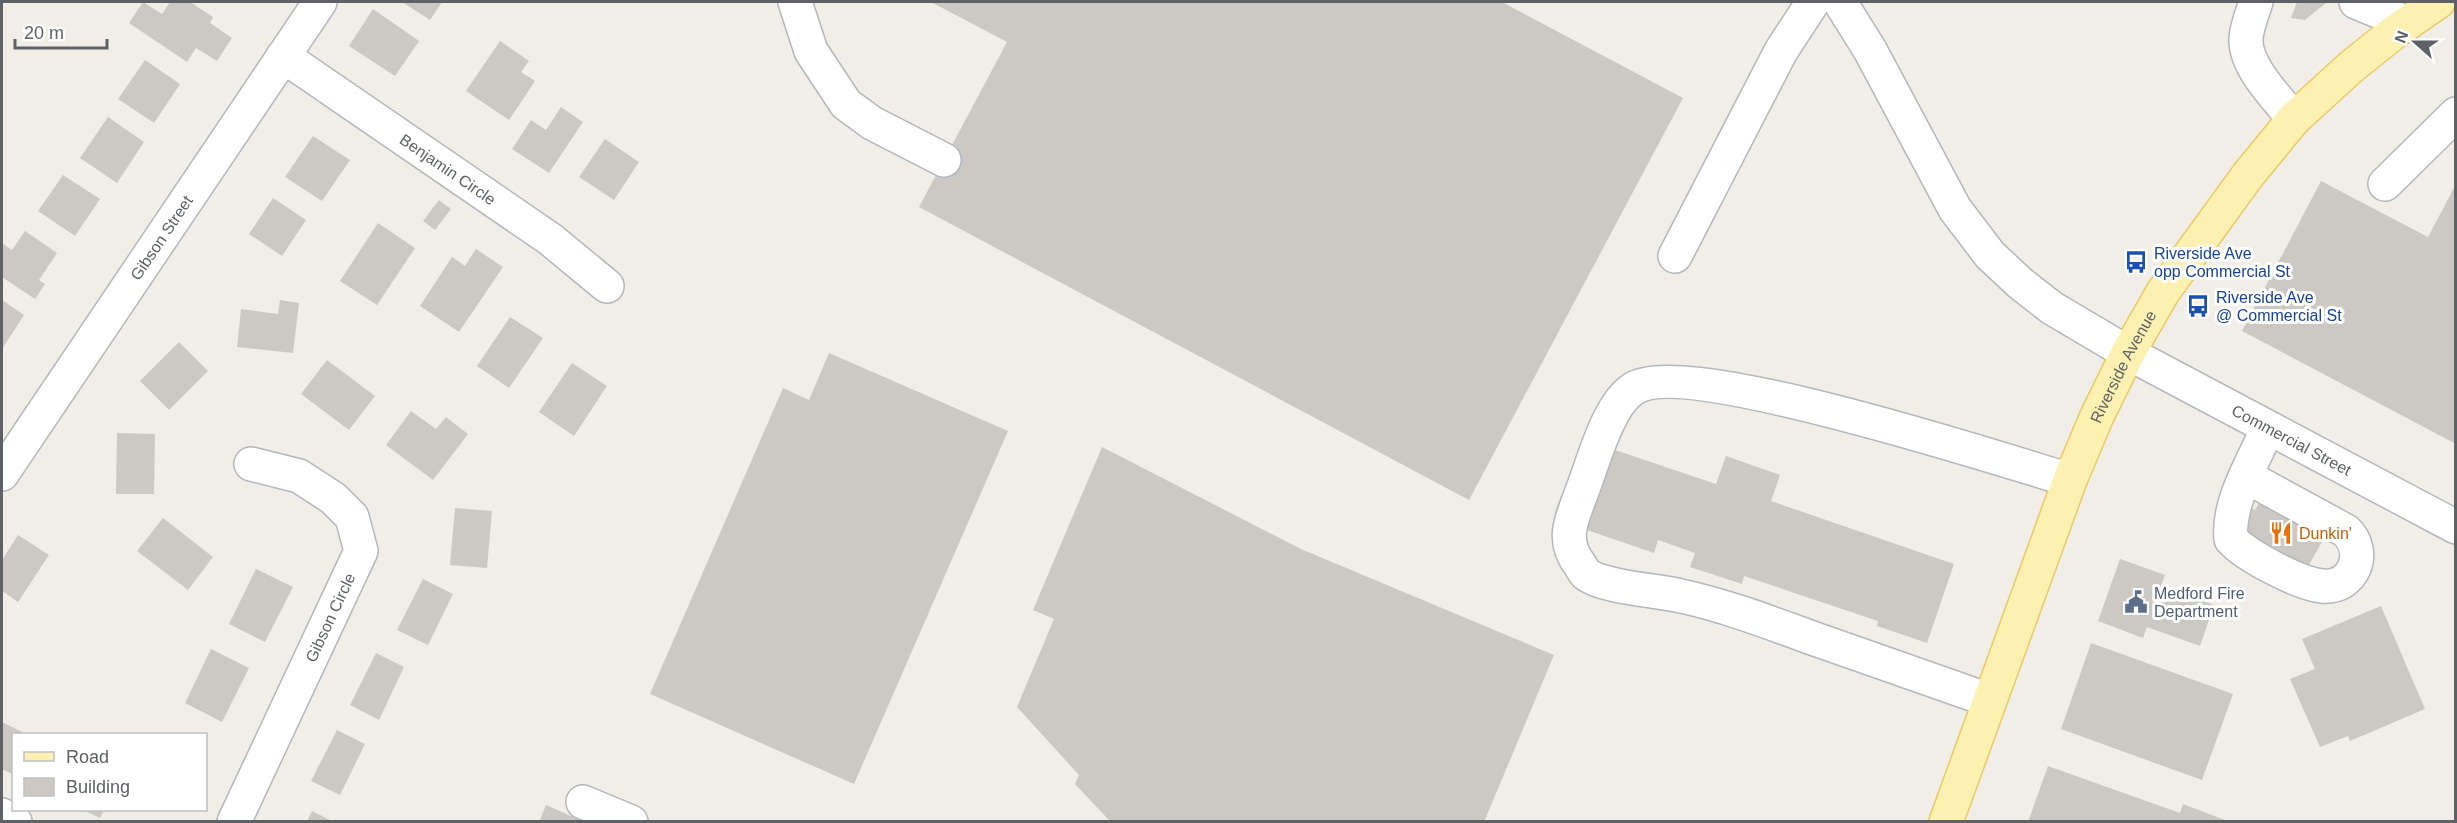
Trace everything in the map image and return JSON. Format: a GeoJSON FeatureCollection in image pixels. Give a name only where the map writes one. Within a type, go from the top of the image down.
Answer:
{"type":"FeatureCollection","features":[{"type":"Feature","properties":{"kind":"main road","name":"Riverside Avenue"},"geometry":{"type":"LineString","coordinates":[[1946,822],[2070,480],[2097,416],[2128,353],[2163,292],[2204,232],[2294,119],[2351,68],[2407,23],[2438,2]]}},
{"type":"Feature","properties":{"kind":"street","name":"Gibson Street"},"geometry":{"type":"LineString","coordinates":[[2,474],[320,2]]}},
{"type":"Feature","properties":{"kind":"street"},"geometry":{"type":"LineString","coordinates":[[795,2],[811,51],[846,104],[872,123],[944,160]]}},
{"type":"Feature","properties":{"kind":"street"},"geometry":{"type":"LineString","coordinates":[[1675,256],[1781,51],[1813,2]]}},
{"type":"Feature","properties":{"kind":"street","name":"Commercial Street"},"geometry":{"type":"LineString","coordinates":[[1840,2],[1870,50],[1955,209],[1990,255],[2052,308],[2128,353],[2456,527]]}},
{"type":"Feature","properties":{"kind":"street"},"geometry":{"type":"LineString","coordinates":[[2256,2],[2248,26],[2247,50],[2259,75],[2294,119]]}},
{"type":"Feature","properties":{"kind":"street"},"geometry":{"type":"LineString","coordinates":[[2356,2],[2407,23]]}},
{"type":"Feature","properties":{"kind":"street","name":"Benjamin Circle"},"geometry":{"type":"LineString","coordinates":[[283,56],[550,239],[607,286]]}},
{"type":"Feature","properties":{"kind":"street"},"geometry":{"type":"LineString","coordinates":[[2385,184],[2456,114]]}},
{"type":"Feature","properties":{"kind":"street"},"geometry":{"type":"LineString","coordinates":[[1989,700],[1715,603],[1666,592],[1616,585],[1586,574],[1571,553],[1568,535],[1574,514],[1615,406],[1635,387],[1659,381],[1692,382],[1749,391],[1947,443],[2070,480]]}},
{"type":"Feature","properties":{"kind":"street"},"geometry":{"type":"LineString","coordinates":[[2241,491],[2268,428]]}},
{"type":"Feature","properties":{"kind":"street","name":"Gibson Circle"},"geometry":{"type":"LineString","coordinates":[[234,822],[362,551],[352,517],[333,498],[299,476],[251,464]]}},
{"type":"Feature","properties":{"kind":"street"},"geometry":{"type":"LineString","coordinates":[[583,802],[631,822]]}},
{"type":"Feature","properties":{"kind":"street"},"geometry":{"type":"LineString","coordinates":[[2,815],[15,822]]}},
{"type":"Feature","properties":{"kind":"building"},"geometry":{"type":"Polygon","coordinates":[[[143,2],[162,14],[170,2],[190,2],[213,17],[210,23],[232,38],[217,61],[196,48],[187,62],[129,23],[143,2]]]}},
{"type":"Feature","properties":{"kind":"building"},"geometry":{"type":"Polygon","coordinates":[[[402,2],[442,2],[430,20],[402,2]]]}},
{"type":"Feature","properties":{"kind":"building"},"geometry":{"type":"Polygon","coordinates":[[[931,2],[1502,2],[1683,98],[1469,500],[919,207],[1007,42],[931,2]]]}},
{"type":"Feature","properties":{"kind":"building"},"geometry":{"type":"Polygon","coordinates":[[[2297,2],[2327,2],[2305,20],[2291,18],[2297,2]]]}},
{"type":"Feature","properties":{"kind":"building"},"geometry":{"type":"Polygon","coordinates":[[[373,9],[419,41],[395,76],[349,46],[373,9]]]}},
{"type":"Feature","properties":{"kind":"building"},"geometry":{"type":"Polygon","coordinates":[[[500,41],[529,61],[521,72],[535,81],[509,120],[466,91],[500,41]]]}},
{"type":"Feature","properties":{"kind":"building"},"geometry":{"type":"Polygon","coordinates":[[[145,60],[180,84],[154,123],[118,99],[145,60]]]}},
{"type":"Feature","properties":{"kind":"building"},"geometry":{"type":"Polygon","coordinates":[[[561,107],[583,122],[549,173],[512,149],[531,120],[546,130],[561,107]]]}},
{"type":"Feature","properties":{"kind":"building"},"geometry":{"type":"Polygon","coordinates":[[[108,117],[144,142],[117,183],[80,158],[108,117]]]}},
{"type":"Feature","properties":{"kind":"building"},"geometry":{"type":"Polygon","coordinates":[[[313,136],[350,160],[322,201],[285,177],[313,136]]]}},
{"type":"Feature","properties":{"kind":"building"},"geometry":{"type":"Polygon","coordinates":[[[605,139],[639,162],[614,200],[579,177],[605,139]]]}},
{"type":"Feature","properties":{"kind":"building"},"geometry":{"type":"Polygon","coordinates":[[[63,175],[100,199],[75,236],[38,211],[63,175]]]}},
{"type":"Feature","properties":{"kind":"building"},"geometry":{"type":"Polygon","coordinates":[[[2321,181],[2428,237],[2456,184],[2456,444],[2242,331],[2321,181]]]}},
{"type":"Feature","properties":{"kind":"building"},"geometry":{"type":"Polygon","coordinates":[[[273,198],[306,220],[282,256],[249,234],[273,198]]]}},
{"type":"Feature","properties":{"kind":"building"},"geometry":{"type":"Polygon","coordinates":[[[439,200],[451,209],[435,230],[423,221],[439,200]]]}},
{"type":"Feature","properties":{"kind":"building"},"geometry":{"type":"Polygon","coordinates":[[[378,223],[415,248],[377,305],[340,281],[378,223]]]}},
{"type":"Feature","properties":{"kind":"building"},"geometry":{"type":"Polygon","coordinates":[[[25,231],[57,253],[39,280],[45,284],[35,299],[2,277],[2,243],[12,250],[25,231]]]}},
{"type":"Feature","properties":{"kind":"building"},"geometry":{"type":"Polygon","coordinates":[[[476,249],[503,267],[459,332],[420,306],[452,257],[465,266],[476,249]]]}},
{"type":"Feature","properties":{"kind":"building"},"geometry":{"type":"Polygon","coordinates":[[[2,300],[24,315],[2,349],[2,300]]]}},
{"type":"Feature","properties":{"kind":"building"},"geometry":{"type":"Polygon","coordinates":[[[280,300],[299,303],[293,353],[237,347],[241,309],[278,314],[280,300]]]}},
{"type":"Feature","properties":{"kind":"building"},"geometry":{"type":"Polygon","coordinates":[[[510,317],[543,338],[509,388],[477,366],[510,317]]]}},
{"type":"Feature","properties":{"kind":"building"},"geometry":{"type":"Polygon","coordinates":[[[179,342],[208,371],[169,410],[140,381],[179,342]]]}},
{"type":"Feature","properties":{"kind":"building"},"geometry":{"type":"Polygon","coordinates":[[[829,353],[1008,431],[854,784],[650,694],[783,388],[809,400],[829,353]]]}},
{"type":"Feature","properties":{"kind":"building"},"geometry":{"type":"Polygon","coordinates":[[[327,360],[375,396],[349,430],[301,394],[327,360]]]}},
{"type":"Feature","properties":{"kind":"building"},"geometry":{"type":"Polygon","coordinates":[[[572,363],[607,386],[574,436],[539,412],[572,363]]]}},
{"type":"Feature","properties":{"kind":"building"},"geometry":{"type":"Polygon","coordinates":[[[411,411],[436,429],[446,417],[468,434],[433,480],[386,445],[411,411]]]}},
{"type":"Feature","properties":{"kind":"building"},"geometry":{"type":"Polygon","coordinates":[[[117,433],[155,434],[154,494],[116,494],[117,433]]]}},
{"type":"Feature","properties":{"kind":"building"},"geometry":{"type":"Polygon","coordinates":[[[1102,447],[1301,549],[1554,655],[1484,822],[1114,822],[1108,819],[1075,784],[1079,775],[1017,707],[1054,619],[1033,610],[1102,447]]]}},
{"type":"Feature","properties":{"kind":"building"},"geometry":{"type":"Polygon","coordinates":[[[1615,450],[1716,484],[1726,456],[1780,475],[1771,501],[1954,564],[1927,643],[1877,626],[1878,621],[1744,576],[1742,584],[1690,567],[1695,553],[1658,540],[1654,553],[1587,530],[1615,450]]]}},
{"type":"Feature","properties":{"kind":"building"},"geometry":{"type":"Polygon","coordinates":[[[2262,498],[2327,533],[2305,572],[2241,536],[2248,524],[2244,522],[2251,508],[2255,510],[2262,498]]]}},
{"type":"Feature","properties":{"kind":"building"},"geometry":{"type":"Polygon","coordinates":[[[455,508],[492,511],[487,568],[450,565],[455,508]]]}},
{"type":"Feature","properties":{"kind":"building"},"geometry":{"type":"Polygon","coordinates":[[[163,518],[213,557],[188,590],[137,551],[163,518]]]}},
{"type":"Feature","properties":{"kind":"building"},"geometry":{"type":"Polygon","coordinates":[[[18,535],[49,555],[18,602],[2,591],[2,560],[18,535]]]}},
{"type":"Feature","properties":{"kind":"building"},"geometry":{"type":"Polygon","coordinates":[[[2120,559],[2165,575],[2161,586],[2214,605],[2200,646],[2147,627],[2143,638],[2098,621],[2120,559]]]}},
{"type":"Feature","properties":{"kind":"building"},"geometry":{"type":"Polygon","coordinates":[[[256,569],[293,587],[265,642],[229,624],[256,569]]]}},
{"type":"Feature","properties":{"kind":"building"},"geometry":{"type":"Polygon","coordinates":[[[423,579],[453,594],[428,645],[397,630],[423,579]]]}},
{"type":"Feature","properties":{"kind":"building"},"geometry":{"type":"Polygon","coordinates":[[[2381,606],[2425,709],[2350,741],[2348,736],[2320,747],[2290,679],[2315,669],[2302,639],[2381,606]]]}},
{"type":"Feature","properties":{"kind":"building"},"geometry":{"type":"Polygon","coordinates":[[[2091,643],[2233,694],[2202,780],[2061,729],[2091,643]]]}},
{"type":"Feature","properties":{"kind":"building"},"geometry":{"type":"Polygon","coordinates":[[[211,649],[249,668],[222,722],[185,703],[211,649]]]}},
{"type":"Feature","properties":{"kind":"building"},"geometry":{"type":"Polygon","coordinates":[[[376,653],[404,667],[379,720],[350,705],[376,653]]]}},
{"type":"Feature","properties":{"kind":"building"},"geometry":{"type":"Polygon","coordinates":[[[2,722],[24,733],[12,733],[12,774],[2,769],[2,722]]]}},
{"type":"Feature","properties":{"kind":"building"},"geometry":{"type":"Polygon","coordinates":[[[337,730],[365,744],[340,795],[311,781],[337,730]]]}},
{"type":"Feature","properties":{"kind":"building"},"geometry":{"type":"Polygon","coordinates":[[[2048,766],[2180,813],[2183,804],[2230,822],[2028,822],[2048,766]]]}},
{"type":"Feature","properties":{"kind":"building"},"geometry":{"type":"Polygon","coordinates":[[[546,805],[585,822],[539,822],[546,805]]]}},
{"type":"Feature","properties":{"kind":"building"},"geometry":{"type":"Polygon","coordinates":[[[85,811],[104,811],[100,818],[85,811]]]}},
{"type":"Feature","properties":{"kind":"building"},"geometry":{"type":"Polygon","coordinates":[[[312,811],[334,822],[307,822],[312,811]]]}},
{"type":"Feature","properties":{"kind":"place","name":"Riverside Ave opp Commercial St"},"geometry":{"type":"Point","coordinates":[2136,262]}},
{"type":"Feature","properties":{"kind":"place","name":"Riverside Ave @ Commercial St"},"geometry":{"type":"Point","coordinates":[2198,306]}},
{"type":"Feature","properties":{"kind":"place","name":"Dunkin'"},"geometry":{"type":"Point","coordinates":[2281,533]}},
{"type":"Feature","properties":{"kind":"place","name":"Medford Fire Department"},"geometry":{"type":"Point","coordinates":[2136,602]}}]}
